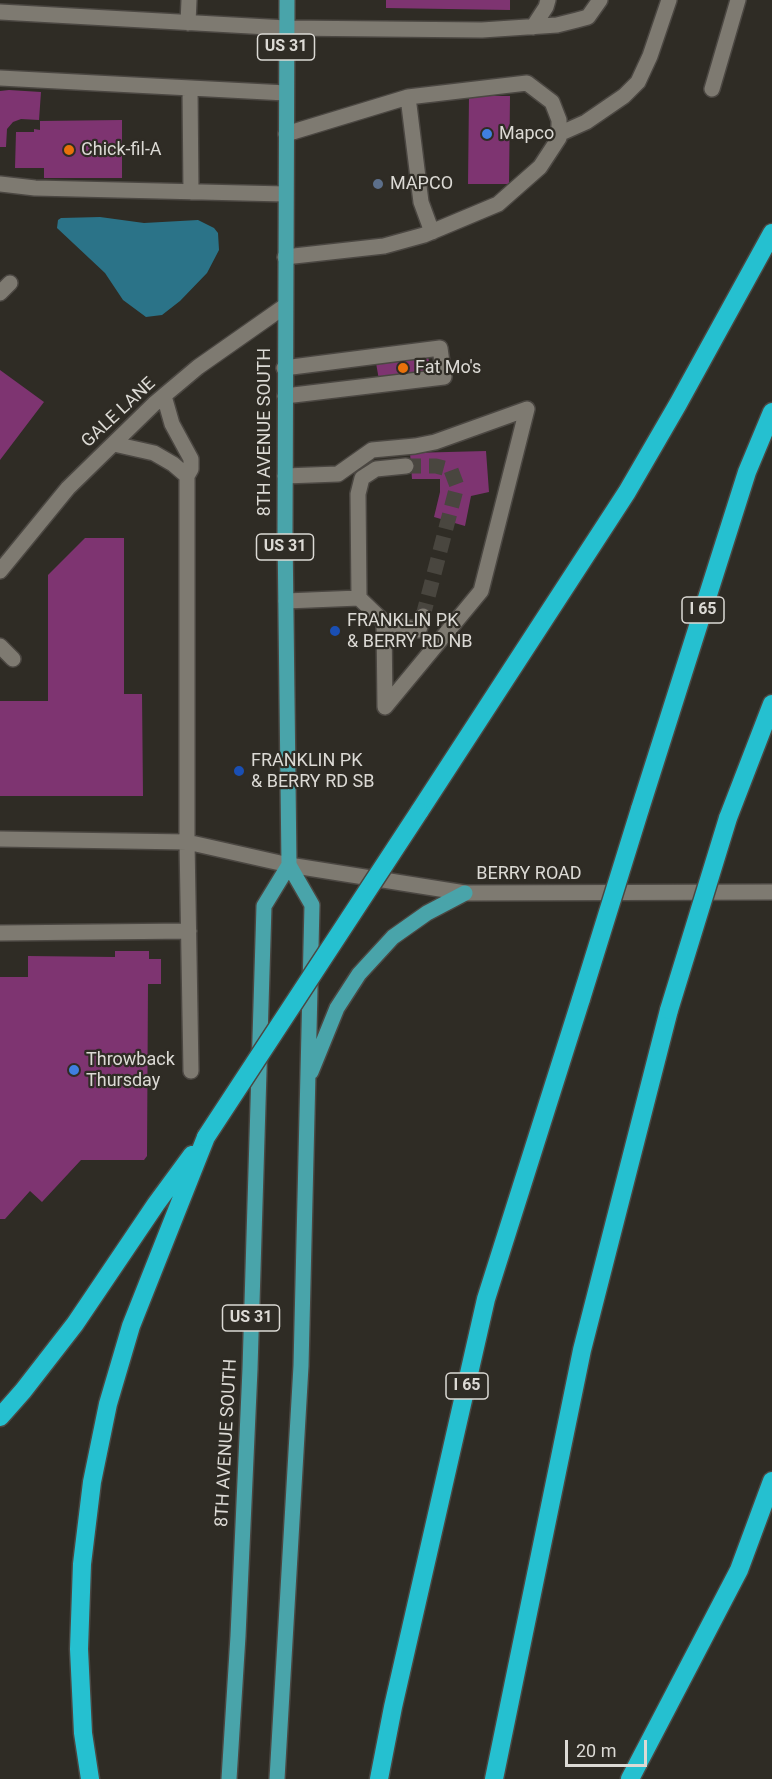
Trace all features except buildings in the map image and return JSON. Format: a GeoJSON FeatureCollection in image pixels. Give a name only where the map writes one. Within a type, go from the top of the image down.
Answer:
{"type":"FeatureCollection","features":[{"type":"Feature","properties":{"kind":"highway"},"geometry":{"type":"LineString","coordinates":[[0,1417],[75,1324],[156,1204],[206,1137],[627,492],[772,233]]}},
{"type":"Feature","properties":{"kind":"highway","name":"I 65"},"geometry":{"type":"LineString","coordinates":[[379,1779],[395,1695],[486,1299],[747,472],[772,412]]}},
{"type":"Feature","properties":{"kind":"highway"},"geometry":{"type":"LineString","coordinates":[[494,1779],[582,1350],[669,1010],[728,818],[772,704]]}},
{"type":"Feature","properties":{"kind":"highway"},"geometry":{"type":"LineString","coordinates":[[90,1779],[80,1693],[79,1607],[86,1522],[93,1472],[108,1404],[131,1326],[206,1137]]}},
{"type":"Feature","properties":{"kind":"highway"},"geometry":{"type":"LineString","coordinates":[[630,1779],[739,1570],[772,1481]]}},
{"type":"Feature","properties":{"kind":"main road","name":"8TH AVENUE SOUTH"},"geometry":{"type":"LineString","coordinates":[[277,1779],[301,1366],[312,905],[289,865],[284,368],[286,0]]}},
{"type":"Feature","properties":{"kind":"main road","name":"8TH AVENUE SOUTH"},"geometry":{"type":"LineString","coordinates":[[229,1779],[250,1369],[264,906],[289,865]]}},
{"type":"Feature","properties":{"kind":"main road"},"geometry":{"type":"LineString","coordinates":[[308,1080],[337,1008],[359,974],[393,937],[427,914],[465,894]]}},
{"type":"Feature","properties":{"kind":"street"},"geometry":{"type":"LineString","coordinates":[[188,23],[189,0]]}},
{"type":"Feature","properties":{"kind":"street"},"geometry":{"type":"LineString","coordinates":[[533,27],[546,8],[548,0]]}},
{"type":"Feature","properties":{"kind":"street"},"geometry":{"type":"LineString","coordinates":[[0,12],[286,28],[482,30],[557,25],[588,17],[600,0]]}},
{"type":"Feature","properties":{"kind":"street"},"geometry":{"type":"LineString","coordinates":[[559,134],[586,122],[624,96],[638,82],[654,48],[669,0]]}},
{"type":"Feature","properties":{"kind":"street"},"geometry":{"type":"LineString","coordinates":[[712,89],[738,0]]}},
{"type":"Feature","properties":{"kind":"street"},"geometry":{"type":"LineString","coordinates":[[0,78],[286,93]]}},
{"type":"Feature","properties":{"kind":"street"},"geometry":{"type":"LineString","coordinates":[[285,257],[384,246],[432,232],[498,204],[540,166],[559,138],[559,120],[552,102],[527,83],[408,98],[286,134]]}},
{"type":"Feature","properties":{"kind":"street"},"geometry":{"type":"LineString","coordinates":[[190,88],[191,192]]}},
{"type":"Feature","properties":{"kind":"street"},"geometry":{"type":"LineString","coordinates":[[408,98],[421,202],[432,232]]}},
{"type":"Feature","properties":{"kind":"street"},"geometry":{"type":"LineString","coordinates":[[0,184],[35,188],[285,194]]}},
{"type":"Feature","properties":{"kind":"street","name":"GALE LANE"},"geometry":{"type":"LineString","coordinates":[[0,571],[68,488],[164,396],[198,367],[285,306]]}},
{"type":"Feature","properties":{"kind":"street"},"geometry":{"type":"LineString","coordinates":[[284,368],[440,348],[444,377],[285,396]]}},
{"type":"Feature","properties":{"kind":"street"},"geometry":{"type":"LineString","coordinates":[[164,396],[172,424],[191,459],[191,469],[187,476],[187,842],[190,1071]]}},
{"type":"Feature","properties":{"kind":"street"},"geometry":{"type":"LineString","coordinates":[[285,476],[338,474],[372,450],[435,442],[527,409],[481,591],[385,707],[384,622]]}},
{"type":"Feature","properties":{"kind":"street"},"geometry":{"type":"LineString","coordinates":[[114,444],[154,453],[173,464],[187,476]]}},
{"type":"Feature","properties":{"kind":"street"},"geometry":{"type":"LineString","coordinates":[[406,466],[376,469],[362,477],[358,494],[359,598],[384,622],[419,630],[423,616]]}},
{"type":"Feature","properties":{"kind":"street"},"geometry":{"type":"LineString","coordinates":[[286,601],[359,598]]}},
{"type":"Feature","properties":{"kind":"street"},"geometry":{"type":"LineString","coordinates":[[0,646],[13,659]]}},
{"type":"Feature","properties":{"kind":"street","name":"BERRY ROAD"},"geometry":{"type":"LineString","coordinates":[[0,839],[187,842],[289,865],[465,894],[772,892]]}},
{"type":"Feature","properties":{"kind":"street"},"geometry":{"type":"LineString","coordinates":[[0,933],[189,931]]}},
{"type":"Feature","properties":{"kind":"water"},"geometry":{"type":"Polygon","coordinates":[[[100,217],[144,223],[198,220],[214,228],[218,233],[219,250],[207,273],[180,301],[162,315],[146,317],[123,300],[105,273],[57,228],[58,220],[61,218],[100,217]]]}},
{"type":"Feature","properties":{"kind":"tunnel"},"geometry":{"type":"LineString","coordinates":[[406,466],[436,466],[451,470],[457,486],[423,616]]}},
{"type":"Feature","properties":{"kind":"place","name":"Mapco"},"geometry":{"type":"Point","coordinates":[487,134]}},
{"type":"Feature","properties":{"kind":"place","name":"Chick-fil-A"},"geometry":{"type":"Point","coordinates":[69,150]}},
{"type":"Feature","properties":{"kind":"place","name":"MAPCO"},"geometry":{"type":"Point","coordinates":[378,184]}},
{"type":"Feature","properties":{"kind":"place","name":"Fat Mo's"},"geometry":{"type":"Point","coordinates":[403,368]}},
{"type":"Feature","properties":{"kind":"place","name":"FRANKLIN PK & BERRY RD NB"},"geometry":{"type":"Point","coordinates":[335,631]}},
{"type":"Feature","properties":{"kind":"place","name":"FRANKLIN PK & BERRY RD SB"},"geometry":{"type":"Point","coordinates":[239,771]}},
{"type":"Feature","properties":{"kind":"place","name":"Throwback Thursday"},"geometry":{"type":"Point","coordinates":[74,1070]}}]}
